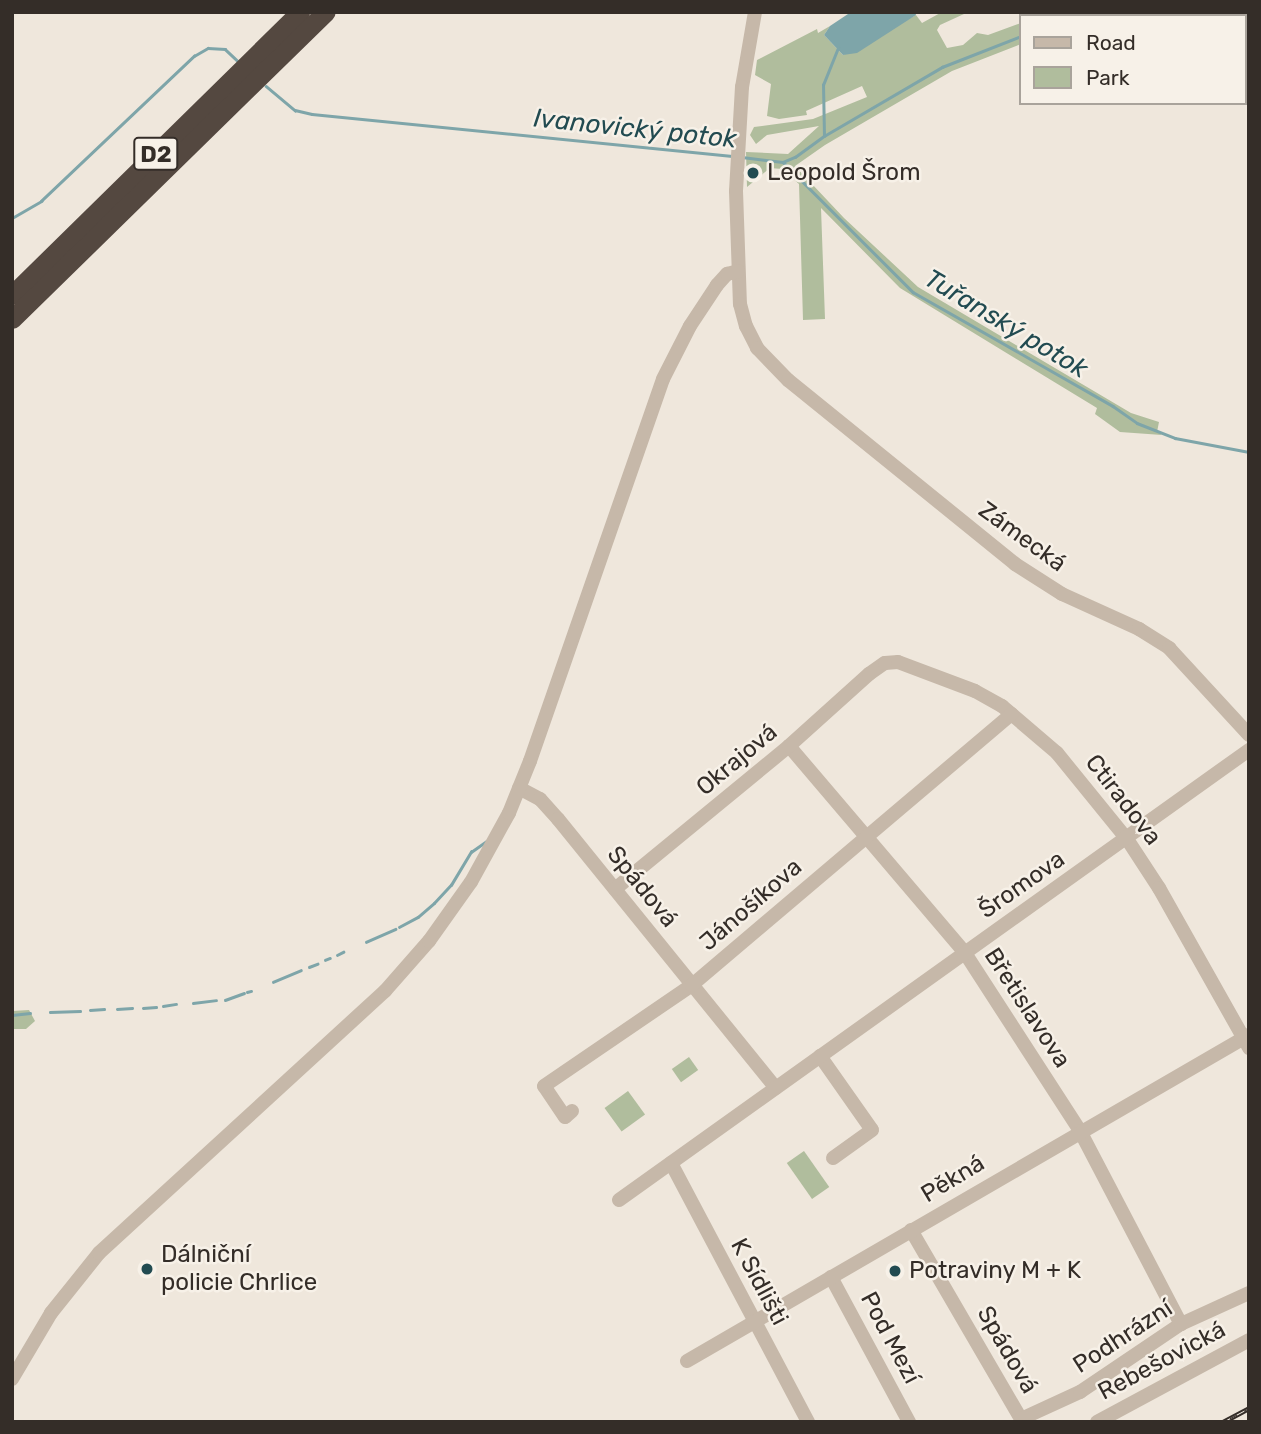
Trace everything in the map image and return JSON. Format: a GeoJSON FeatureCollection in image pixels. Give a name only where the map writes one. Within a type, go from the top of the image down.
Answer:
{"type":"FeatureCollection","features":[{"type":"Feature","properties":{"kind":"highway","name":"D2"},"geometry":{"type":"LineString","coordinates":[[12,295],[300,12]]}},
{"type":"Feature","properties":{"kind":"highway","name":"D2"},"geometry":{"type":"LineString","coordinates":[[12,318],[326,12]]}},
{"type":"Feature","properties":{"kind":"street","name":"Zámecká"},"geometry":{"type":"LineString","coordinates":[[755,12],[742,87],[736,156],[740,304],[753,342],[771,365],[1015,564],[1062,594],[1139,629],[1168,648],[1249,735]]}},
{"type":"Feature","properties":{"kind":"street"},"geometry":{"type":"LineString","coordinates":[[12,1379],[38,1331],[99,1253],[351,1024],[422,950],[471,882],[519,788],[663,379],[690,326],[721,279],[738,271]]}},
{"type":"Feature","properties":{"kind":"street","name":"Ctiradova"},"geometry":{"type":"LineString","coordinates":[[885,663],[910,665],[975,691],[1012,714],[1057,753],[1127,839],[1159,888],[1247,1040]]}},
{"type":"Feature","properties":{"kind":"street","name":"Okrajová"},"geometry":{"type":"LineString","coordinates":[[615,889],[885,663]]}},
{"type":"Feature","properties":{"kind":"street","name":"Jánošíkova"},"geometry":{"type":"LineString","coordinates":[[572,1111],[565,1117],[544,1086],[692,985],[1012,714]]}},
{"type":"Feature","properties":{"kind":"street","name":"Břetislavova"},"geometry":{"type":"LineString","coordinates":[[789,746],[965,953],[1080,1131],[1181,1324]]}},
{"type":"Feature","properties":{"kind":"street","name":"Šromova"},"geometry":{"type":"LineString","coordinates":[[619,1200],[1249,750]]}},
{"type":"Feature","properties":{"kind":"street","name":"Spádová"},"geometry":{"type":"LineString","coordinates":[[519,788],[545,803],[776,1088]]}},
{"type":"Feature","properties":{"kind":"street","name":"Pěkná"},"geometry":{"type":"LineString","coordinates":[[687,1361],[1080,1131],[1247,1040]]}},
{"type":"Feature","properties":{"kind":"street"},"geometry":{"type":"LineString","coordinates":[[820,1056],[872,1130],[833,1158]]}},
{"type":"Feature","properties":{"kind":"street","name":"K Sídlišti"},"geometry":{"type":"LineString","coordinates":[[671,1163],[808,1422]]}},
{"type":"Feature","properties":{"kind":"street","name":"Spádová"},"geometry":{"type":"LineString","coordinates":[[911,1230],[1021,1419]]}},
{"type":"Feature","properties":{"kind":"street","name":"Pod Mezí"},"geometry":{"type":"LineString","coordinates":[[831,1277],[909,1422]]}},
{"type":"Feature","properties":{"kind":"street","name":"Podhrázní"},"geometry":{"type":"LineString","coordinates":[[1021,1419],[1080,1392],[1181,1324],[1249,1293]]}},
{"type":"Feature","properties":{"kind":"street","name":"Rebešovická"},"geometry":{"type":"LineString","coordinates":[[1097,1422],[1249,1340]]}},
{"type":"Feature","properties":{"kind":"green space"},"geometry":{"type":"Polygon","coordinates":[[[942,12],[990,12],[964,14],[940,25],[937,30],[947,48],[963,45],[977,33],[988,35],[1020,23],[1020,44],[952,71],[825,145],[795,166],[844,218],[918,287],[1131,413],[1159,422],[1157,432],[1162,435],[1120,432],[1095,414],[1097,408],[900,288],[821,208],[825,319],[803,320],[799,184],[782,169],[770,168],[747,187],[746,152],[788,154],[819,126],[767,135],[756,144],[750,135],[754,127],[813,119],[867,97],[862,86],[806,111],[807,115],[779,119],[767,116],[771,84],[755,75],[757,60],[817,29],[818,33],[830,26],[824,35],[843,55],[916,15],[922,23],[942,12]]]}},
{"type":"Feature","properties":{"kind":"green space"},"geometry":{"type":"Polygon","coordinates":[[[29,1010],[35,1021],[26,1029],[12,1029],[12,1011],[29,1010]]]}},
{"type":"Feature","properties":{"kind":"green space"},"geometry":{"type":"Polygon","coordinates":[[[689,1057],[698,1070],[681,1082],[672,1069],[689,1057]]]}},
{"type":"Feature","properties":{"kind":"green space"},"geometry":{"type":"Polygon","coordinates":[[[628,1091],[645,1114],[622,1132],[605,1108],[628,1091]]]}},
{"type":"Feature","properties":{"kind":"green space"},"geometry":{"type":"Polygon","coordinates":[[[804,1151],[829,1187],[812,1199],[787,1163],[804,1151]]]}},
{"type":"Feature","properties":{"kind":"water"},"geometry":{"type":"Polygon","coordinates":[[[851,12],[915,12],[916,15],[857,53],[843,55],[824,35],[830,26],[851,12]]]}},
{"type":"Feature","properties":{"kind":"waterway","name":"Ivanovický potok"},"geometry":{"type":"LineString","coordinates":[[1080,14],[1084,12]]}},
{"type":"Feature","properties":{"kind":"waterway","name":"Ivanovický potok"},"geometry":{"type":"LineString","coordinates":[[742,157],[783,162],[795,157],[824,136],[942,67],[1020,36]]}},
{"type":"Feature","properties":{"kind":"waterway","name":"Ivanovický potok"},"geometry":{"type":"LineString","coordinates":[[12,218],[41,201],[194,56],[208,48],[225,49],[238,61]]}},
{"type":"Feature","properties":{"kind":"waterway"},"geometry":{"type":"LineString","coordinates":[[824,136],[823,85],[838,48]]}},
{"type":"Feature","properties":{"kind":"waterway","name":"Ivanovický potok"},"geometry":{"type":"LineString","coordinates":[[266,86],[295,110],[312,114],[732,156]]}},
{"type":"Feature","properties":{"kind":"waterway","name":"Tuřanský potok"},"geometry":{"type":"LineString","coordinates":[[783,162],[913,292],[1113,406],[1137,423],[1175,438],[1249,452]]}},
{"type":"Feature","properties":{"kind":"waterway"},"geometry":{"type":"LineString","coordinates":[[399,927],[418,917],[434,903],[451,885],[471,852],[487,841]]}},
{"type":"Feature","properties":{"kind":"waterway"},"geometry":{"type":"LineString","coordinates":[[366,942],[395,929]]}},
{"type":"Feature","properties":{"kind":"waterway"},"geometry":{"type":"LineString","coordinates":[[337,955],[343,952]]}},
{"type":"Feature","properties":{"kind":"waterway"},"geometry":{"type":"LineString","coordinates":[[325,960],[330,958]]}},
{"type":"Feature","properties":{"kind":"waterway"},"geometry":{"type":"LineString","coordinates":[[309,967],[317,964]]}},
{"type":"Feature","properties":{"kind":"waterway"},"geometry":{"type":"LineString","coordinates":[[273,982],[301,970]]}},
{"type":"Feature","properties":{"kind":"waterway"},"geometry":{"type":"LineString","coordinates":[[247,992],[251,991]]}},
{"type":"Feature","properties":{"kind":"waterway"},"geometry":{"type":"LineString","coordinates":[[225,1000],[244,993]]}},
{"type":"Feature","properties":{"kind":"waterway"},"geometry":{"type":"LineString","coordinates":[[193,1003],[216,1000]]}},
{"type":"Feature","properties":{"kind":"waterway"},"geometry":{"type":"LineString","coordinates":[[163,1006],[176,1004]]}},
{"type":"Feature","properties":{"kind":"waterway"},"geometry":{"type":"LineString","coordinates":[[143,1008],[156,1007]]}},
{"type":"Feature","properties":{"kind":"waterway"},"geometry":{"type":"LineString","coordinates":[[117,1009],[132,1008]]}},
{"type":"Feature","properties":{"kind":"waterway"},"geometry":{"type":"LineString","coordinates":[[90,1010],[104,1009]]}},
{"type":"Feature","properties":{"kind":"waterway"},"geometry":{"type":"LineString","coordinates":[[50,1012],[80,1011]]}},
{"type":"Feature","properties":{"kind":"waterway"},"geometry":{"type":"LineString","coordinates":[[12,1015],[30,1013]]}},
{"type":"Feature","properties":{"kind":"railway"},"geometry":{"type":"LineString","coordinates":[[1223,1422],[1249,1408]]}},
{"type":"Feature","properties":{"kind":"place","name":"Leopold Šrom"},"geometry":{"type":"Point","coordinates":[753,173]}},
{"type":"Feature","properties":{"kind":"place","name":"Dálniční policie Chrlice"},"geometry":{"type":"Point","coordinates":[147,1269]}},
{"type":"Feature","properties":{"kind":"place","name":"Potraviny M + K"},"geometry":{"type":"Point","coordinates":[895,1271]}}]}
